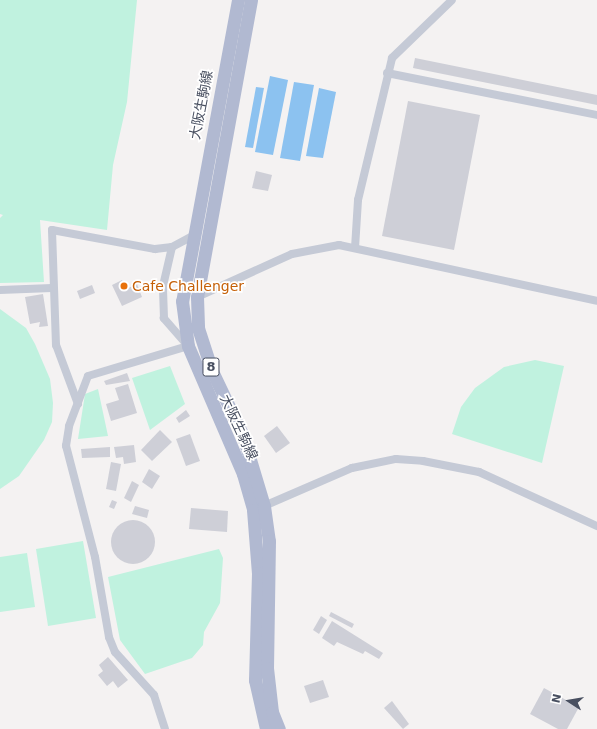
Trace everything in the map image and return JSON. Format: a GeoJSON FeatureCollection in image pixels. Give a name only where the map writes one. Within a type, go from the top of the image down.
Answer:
{"type":"FeatureCollection","features":[{"type":"Feature","properties":{"kind":"main road","name":"大阪生駒線"},"geometry":{"type":"LineString","coordinates":[[238,0],[191,237],[182,301],[188,346],[243,474],[253,510],[258,573],[255,680],[266,729]]}},
{"type":"Feature","properties":{"kind":"main road","name":"大阪生駒線"},"geometry":{"type":"LineString","coordinates":[[250,0],[196,297],[198,328],[212,371],[243,436],[264,506],[269,541],[267,668],[272,712],[279,729]]}},
{"type":"Feature","properties":{"kind":"street"},"geometry":{"type":"LineString","coordinates":[[355,248],[358,200],[387,73],[392,58],[403,45],[452,0]]}},
{"type":"Feature","properties":{"kind":"street"},"geometry":{"type":"LineString","coordinates":[[387,73],[597,115]]}},
{"type":"Feature","properties":{"kind":"street"},"geometry":{"type":"LineString","coordinates":[[78,404],[56,345],[52,288],[52,230],[155,249],[172,247],[191,237]]}},
{"type":"Feature","properties":{"kind":"street"},"geometry":{"type":"LineString","coordinates":[[196,297],[292,254],[339,245],[597,301]]}},
{"type":"Feature","properties":{"kind":"street"},"geometry":{"type":"LineString","coordinates":[[165,729],[154,696],[115,652],[109,637],[95,557],[68,460],[69,426],[88,376],[188,346],[164,318],[163,286],[172,247]]}},
{"type":"Feature","properties":{"kind":"street"},"geometry":{"type":"LineString","coordinates":[[0,290],[52,288]]}},
{"type":"Feature","properties":{"kind":"street"},"geometry":{"type":"LineString","coordinates":[[264,506],[352,468],[396,459],[423,460],[479,472],[597,526]]}},
{"type":"Feature","properties":{"kind":"green space"},"geometry":{"type":"Polygon","coordinates":[[[0,0],[137,0],[127,102],[113,165],[107,230],[40,220],[44,282],[0,283],[0,218],[3,215],[0,214],[0,0]]]}},
{"type":"Feature","properties":{"kind":"green space"},"geometry":{"type":"Polygon","coordinates":[[[0,309],[26,328],[35,344],[50,379],[53,403],[52,422],[44,440],[19,476],[0,489],[0,309]]]}},
{"type":"Feature","properties":{"kind":"green space"},"geometry":{"type":"Polygon","coordinates":[[[535,360],[564,366],[542,463],[452,434],[461,407],[475,388],[504,367],[535,360]]]}},
{"type":"Feature","properties":{"kind":"green space"},"geometry":{"type":"Polygon","coordinates":[[[170,366],[185,404],[150,430],[132,378],[170,366]]]}},
{"type":"Feature","properties":{"kind":"green space"},"geometry":{"type":"Polygon","coordinates":[[[98,389],[108,436],[78,439],[85,394],[98,389]]]}},
{"type":"Feature","properties":{"kind":"green space"},"geometry":{"type":"Polygon","coordinates":[[[83,541],[96,618],[48,626],[36,549],[83,541]]]}},
{"type":"Feature","properties":{"kind":"green space"},"geometry":{"type":"Polygon","coordinates":[[[219,549],[223,558],[220,603],[204,632],[203,645],[192,658],[145,674],[120,640],[108,577],[219,549]]]}},
{"type":"Feature","properties":{"kind":"green space"},"geometry":{"type":"Polygon","coordinates":[[[27,553],[35,607],[0,612],[0,557],[27,553]]]}},
{"type":"Feature","properties":{"kind":"water"},"geometry":{"type":"Polygon","coordinates":[[[270,76],[288,80],[273,155],[255,152],[270,76]]]}},
{"type":"Feature","properties":{"kind":"water"},"geometry":{"type":"Polygon","coordinates":[[[294,82],[314,85],[300,161],[280,158],[294,82]]]}},
{"type":"Feature","properties":{"kind":"water"},"geometry":{"type":"Polygon","coordinates":[[[256,87],[264,88],[253,148],[245,147],[256,87]]]}},
{"type":"Feature","properties":{"kind":"water"},"geometry":{"type":"Polygon","coordinates":[[[319,88],[336,92],[323,158],[306,156],[319,88]]]}},
{"type":"Feature","properties":{"kind":"building"},"geometry":{"type":"Polygon","coordinates":[[[415,58],[597,95],[597,105],[413,68],[415,58]]]}},
{"type":"Feature","properties":{"kind":"building"},"geometry":{"type":"Polygon","coordinates":[[[408,101],[480,115],[454,250],[382,236],[408,101]]]}},
{"type":"Feature","properties":{"kind":"building"},"geometry":{"type":"Polygon","coordinates":[[[256,171],[272,175],[268,191],[252,188],[256,171]]]}},
{"type":"Feature","properties":{"kind":"building"},"geometry":{"type":"Polygon","coordinates":[[[122,280],[126,289],[137,284],[142,297],[122,306],[112,285],[122,280]]]}},
{"type":"Feature","properties":{"kind":"building"},"geometry":{"type":"Polygon","coordinates":[[[92,285],[95,293],[80,299],[77,291],[92,285]]]}},
{"type":"Feature","properties":{"kind":"building"},"geometry":{"type":"Polygon","coordinates":[[[43,294],[48,326],[39,327],[40,322],[30,324],[25,297],[43,294]]]}},
{"type":"Feature","properties":{"kind":"building"},"geometry":{"type":"Polygon","coordinates":[[[127,373],[130,381],[106,385],[104,381],[127,373]]]}},
{"type":"Feature","properties":{"kind":"building"},"geometry":{"type":"Polygon","coordinates":[[[128,384],[137,413],[111,421],[106,404],[119,400],[115,388],[128,384]]]}},
{"type":"Feature","properties":{"kind":"building"},"geometry":{"type":"Polygon","coordinates":[[[186,410],[190,416],[179,423],[176,418],[186,410]]]}},
{"type":"Feature","properties":{"kind":"building"},"geometry":{"type":"Polygon","coordinates":[[[277,426],[290,443],[276,453],[264,436],[277,426]]]}},
{"type":"Feature","properties":{"kind":"building"},"geometry":{"type":"Polygon","coordinates":[[[160,430],[172,442],[152,461],[141,450],[160,430]]]}},
{"type":"Feature","properties":{"kind":"building"},"geometry":{"type":"Polygon","coordinates":[[[190,434],[200,461],[186,466],[176,439],[190,434]]]}},
{"type":"Feature","properties":{"kind":"building"},"geometry":{"type":"Polygon","coordinates":[[[134,445],[136,462],[124,464],[123,457],[116,458],[114,447],[134,445]]]}},
{"type":"Feature","properties":{"kind":"building"},"geometry":{"type":"Polygon","coordinates":[[[110,447],[110,457],[82,458],[81,449],[110,447]]]}},
{"type":"Feature","properties":{"kind":"building"},"geometry":{"type":"Polygon","coordinates":[[[111,462],[121,464],[116,491],[106,489],[111,462]]]}},
{"type":"Feature","properties":{"kind":"building"},"geometry":{"type":"Polygon","coordinates":[[[149,469],[160,476],[152,489],[142,482],[149,469]]]}},
{"type":"Feature","properties":{"kind":"building"},"geometry":{"type":"Polygon","coordinates":[[[132,481],[139,485],[131,502],[124,498],[132,481]]]}},
{"type":"Feature","properties":{"kind":"building"},"geometry":{"type":"Polygon","coordinates":[[[112,500],[117,502],[114,509],[109,507],[112,500]]]}},
{"type":"Feature","properties":{"kind":"building"},"geometry":{"type":"Polygon","coordinates":[[[135,506],[149,510],[147,518],[132,514],[135,506]]]}},
{"type":"Feature","properties":{"kind":"building"},"geometry":{"type":"Polygon","coordinates":[[[191,508],[228,511],[227,532],[189,529],[191,508]]]}},
{"type":"Feature","properties":{"kind":"building"},"geometry":{"type":"Polygon","coordinates":[[[129,520],[137,520],[142,521],[149,526],[154,533],[154,551],[149,558],[142,563],[129,564],[121,561],[114,554],[111,546],[111,538],[114,530],[121,523],[129,520]]]}},
{"type":"Feature","properties":{"kind":"building"},"geometry":{"type":"Polygon","coordinates":[[[331,612],[354,624],[352,628],[329,616],[331,612]]]}},
{"type":"Feature","properties":{"kind":"building"},"geometry":{"type":"Polygon","coordinates":[[[321,616],[327,620],[319,634],[313,630],[321,616]]]}},
{"type":"Feature","properties":{"kind":"building"},"geometry":{"type":"Polygon","coordinates":[[[332,621],[383,653],[379,659],[365,651],[363,654],[337,642],[334,646],[322,638],[332,621]]]}},
{"type":"Feature","properties":{"kind":"building"},"geometry":{"type":"Polygon","coordinates":[[[108,657],[128,680],[118,688],[113,681],[107,686],[98,675],[103,671],[99,665],[108,657]]]}},
{"type":"Feature","properties":{"kind":"building"},"geometry":{"type":"Polygon","coordinates":[[[323,680],[329,697],[310,703],[304,686],[323,680]]]}},
{"type":"Feature","properties":{"kind":"building"},"geometry":{"type":"Polygon","coordinates":[[[544,688],[579,707],[567,729],[558,729],[530,714],[544,688]]]}},
{"type":"Feature","properties":{"kind":"building"},"geometry":{"type":"Polygon","coordinates":[[[392,701],[409,724],[403,729],[384,708],[392,701]]]}},
{"type":"Feature","properties":{"kind":"place","name":"Cafe Challenger"},"geometry":{"type":"Point","coordinates":[124,286]}}]}
